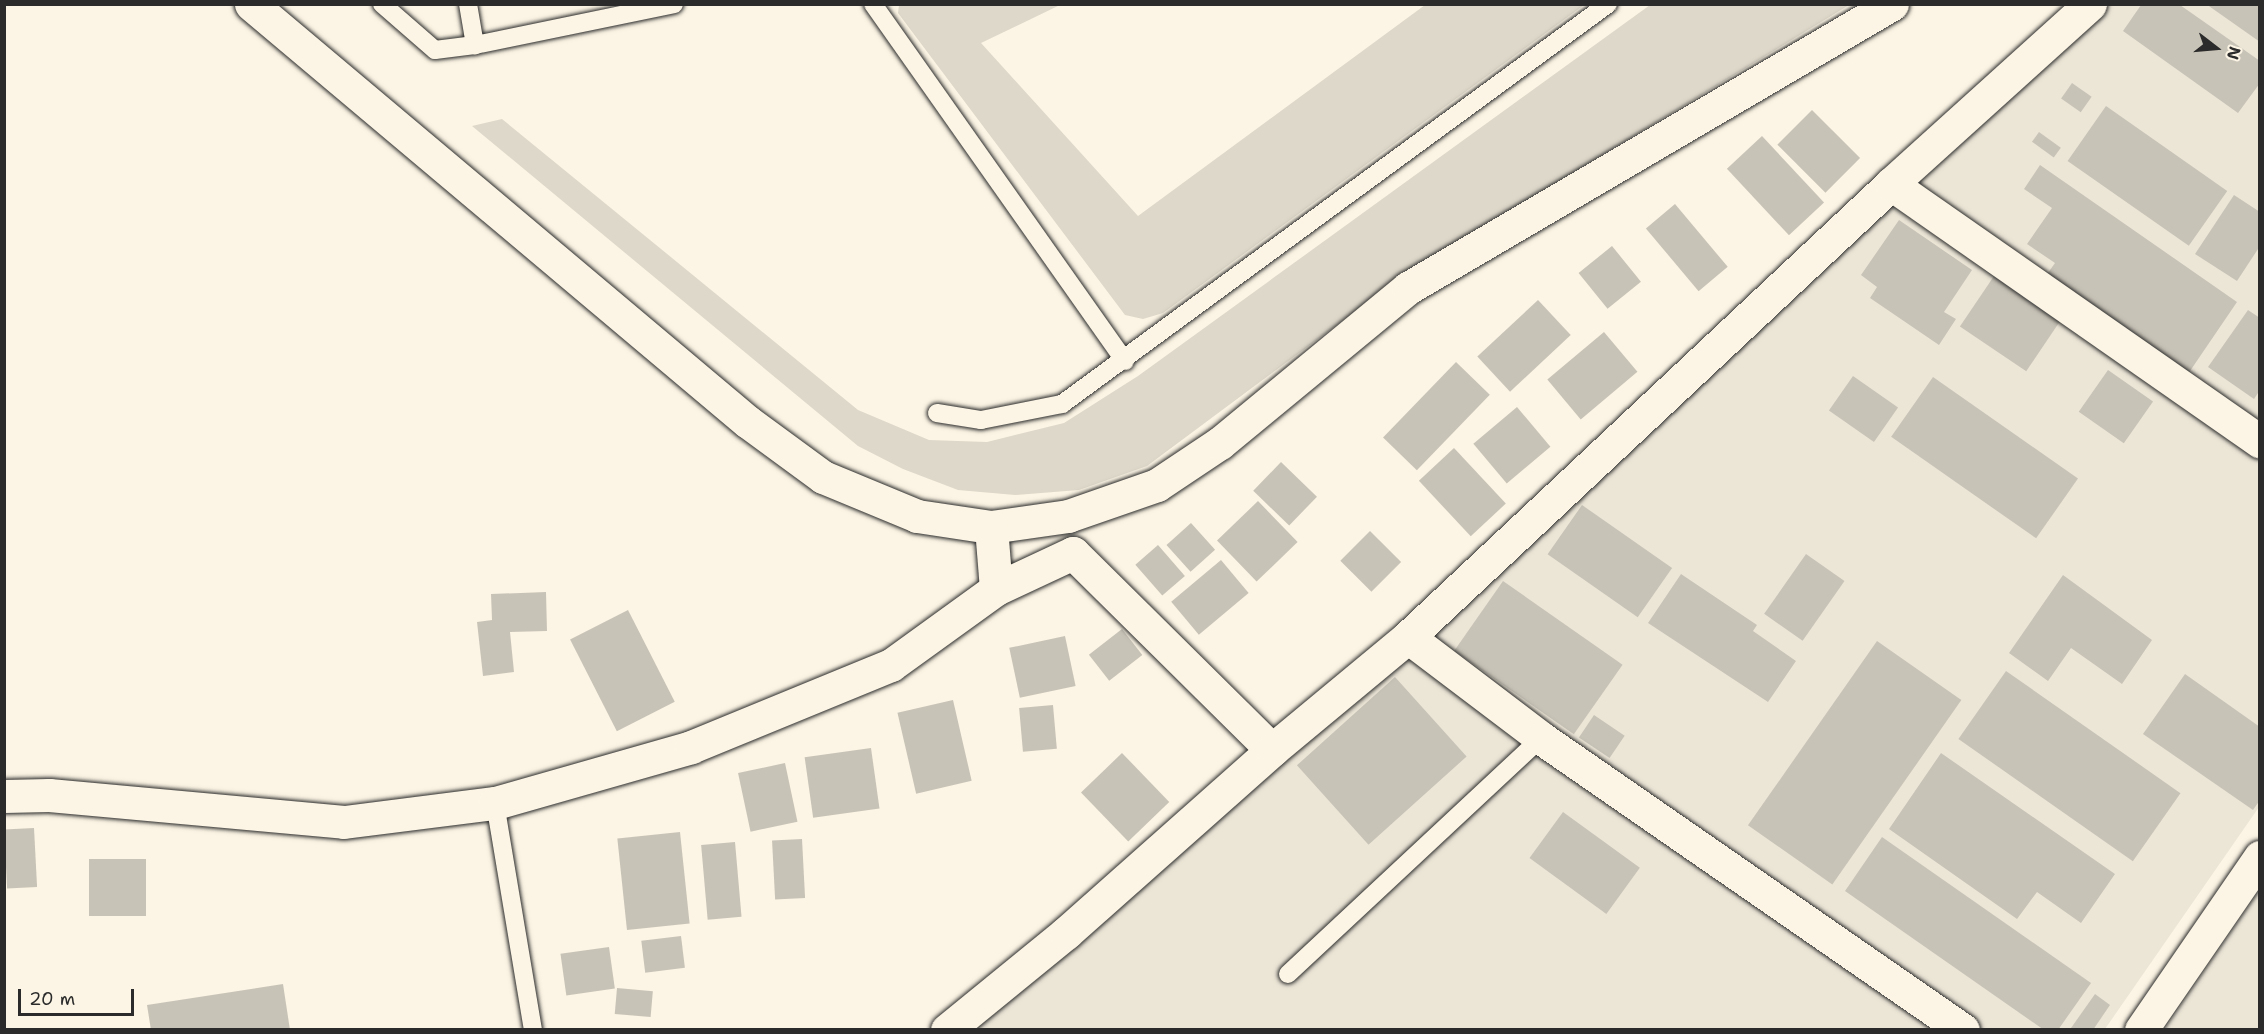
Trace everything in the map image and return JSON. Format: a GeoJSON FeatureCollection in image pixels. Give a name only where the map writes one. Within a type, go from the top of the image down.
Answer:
{"type":"FeatureCollection","features":[{"type":"Feature","properties":{"kind":"street"},"geometry":{"type":"LineString","coordinates":[[251,4],[748,422],[823,477],[917,516],[991,527],[1068,516],[1157,486],[1220,443],[1408,288],[1892,4]]}},
{"type":"Feature","properties":{"kind":"street"},"geometry":{"type":"LineString","coordinates":[[946,1029],[1066,933],[1272,750],[1408,637],[1891,184],[2090,4]]}},
{"type":"Feature","properties":{"kind":"street"},"geometry":{"type":"LineString","coordinates":[[1891,184],[2259,441]]}},
{"type":"Feature","properties":{"kind":"street"},"geometry":{"type":"LineString","coordinates":[[991,527],[996,589]]}},
{"type":"Feature","properties":{"kind":"street"},"geometry":{"type":"LineString","coordinates":[[4,796],[49,795],[344,822],[495,803],[691,747],[891,665],[996,589],[1073,553],[1272,750]]}},
{"type":"Feature","properties":{"kind":"street"},"geometry":{"type":"LineString","coordinates":[[1408,637],[1541,738],[1963,1029]]}},
{"type":"Feature","properties":{"kind":"street"},"geometry":{"type":"LineString","coordinates":[[2141,1029],[2259,857]]}},
{"type":"Feature","properties":{"kind":"lane"},"geometry":{"type":"LineString","coordinates":[[382,4],[435,50],[475,45],[674,4]]}},
{"type":"Feature","properties":{"kind":"lane"},"geometry":{"type":"LineString","coordinates":[[468,4],[475,45]]}},
{"type":"Feature","properties":{"kind":"lane"},"geometry":{"type":"LineString","coordinates":[[873,4],[1125,361]]}},
{"type":"Feature","properties":{"kind":"lane"},"geometry":{"type":"LineString","coordinates":[[937,413],[981,420],[1042,410],[1062,404],[1125,361],[1608,4]]}},
{"type":"Feature","properties":{"kind":"lane"},"geometry":{"type":"LineString","coordinates":[[1288,974],[1541,738]]}},
{"type":"Feature","properties":{"kind":"lane"},"geometry":{"type":"LineString","coordinates":[[495,803],[533,1029]]}},
{"type":"Feature","properties":{"kind":"shaded area"},"geometry":{"type":"Polygon","coordinates":[[[899,5],[1060,5],[981,43],[1138,216],[1425,5],[1584,5],[1163,313],[1143,319],[1125,315],[898,13],[899,5]]]}},
{"type":"Feature","properties":{"kind":"shaded area"},"geometry":{"type":"Polygon","coordinates":[[[1650,5],[1849,5],[1400,278],[1147,466],[1079,490],[1015,495],[958,490],[903,469],[858,446],[472,126],[502,119],[858,410],[929,440],[987,442],[1064,423],[1138,376],[1650,5]]]}},
{"type":"Feature","properties":{"kind":"shaded area"},"geometry":{"type":"Polygon","coordinates":[[[2105,5],[2259,5],[2259,807],[2105,1029],[954,1030],[2105,5]]]}},
{"type":"Feature","properties":{"kind":"shaded area"},"geometry":{"type":"Polygon","coordinates":[[[2259,891],[2259,1029],[2165,1029],[2259,891]]]}},
{"type":"Feature","properties":{"kind":"building"},"geometry":{"type":"Polygon","coordinates":[[[2206,4],[2260,4],[2260,42],[2206,4]]]}},
{"type":"Feature","properties":{"kind":"building"},"geometry":{"type":"Polygon","coordinates":[[[2141,5],[2180,5],[2260,61],[2260,83],[2238,113],[2123,31],[2141,5]]]}},
{"type":"Feature","properties":{"kind":"building"},"geometry":{"type":"Polygon","coordinates":[[[2072,83],[2092,97],[2081,112],[2061,99],[2072,83]]]}},
{"type":"Feature","properties":{"kind":"building"},"geometry":{"type":"Polygon","coordinates":[[[2106,106],[2227,191],[2189,246],[2068,161],[2106,106]]]}},
{"type":"Feature","properties":{"kind":"building"},"geometry":{"type":"Polygon","coordinates":[[[1812,110],[1860,158],[1825,193],[1777,145],[1812,110]]]}},
{"type":"Feature","properties":{"kind":"building"},"geometry":{"type":"Polygon","coordinates":[[[2039,132],[2061,148],[2054,158],[2032,142],[2039,132]]]}},
{"type":"Feature","properties":{"kind":"building"},"geometry":{"type":"Polygon","coordinates":[[[1762,136],[1824,203],[1789,235],[1727,169],[1762,136]]]}},
{"type":"Feature","properties":{"kind":"building"},"geometry":{"type":"Polygon","coordinates":[[[2040,165],[2237,302],[2188,374],[2045,277],[2055,263],[2027,244],[2052,208],[2024,189],[2040,165]]]}},
{"type":"Feature","properties":{"kind":"building"},"geometry":{"type":"Polygon","coordinates":[[[2234,195],[2260,212],[2260,246],[2237,281],[2195,254],[2234,195]]]}},
{"type":"Feature","properties":{"kind":"building"},"geometry":{"type":"Polygon","coordinates":[[[1675,204],[1728,267],[1699,291],[1646,228],[1675,204]]]}},
{"type":"Feature","properties":{"kind":"building"},"geometry":{"type":"Polygon","coordinates":[[[1899,220],[1972,270],[1944,312],[1956,319],[1939,345],[1870,298],[1877,287],[1861,275],[1899,220]]]}},
{"type":"Feature","properties":{"kind":"building"},"geometry":{"type":"Polygon","coordinates":[[[1612,246],[1641,282],[1608,309],[1579,273],[1612,246]]]}},
{"type":"Feature","properties":{"kind":"building"},"geometry":{"type":"Polygon","coordinates":[[[1994,276],[2060,321],[2026,371],[1960,327],[1994,276]]]}},
{"type":"Feature","properties":{"kind":"building"},"geometry":{"type":"Polygon","coordinates":[[[1538,300],[1571,335],[1510,392],[1477,357],[1538,300]]]}},
{"type":"Feature","properties":{"kind":"building"},"geometry":{"type":"Polygon","coordinates":[[[2248,310],[2260,318],[2260,390],[2254,399],[2208,367],[2248,310]]]}},
{"type":"Feature","properties":{"kind":"building"},"geometry":{"type":"Polygon","coordinates":[[[1604,332],[1637,372],[1581,419],[1547,380],[1604,332]]]}},
{"type":"Feature","properties":{"kind":"building"},"geometry":{"type":"Polygon","coordinates":[[[1456,362],[1490,395],[1417,470],[1383,438],[1456,362]]]}},
{"type":"Feature","properties":{"kind":"building"},"geometry":{"type":"Polygon","coordinates":[[[2108,370],[2153,402],[2124,443],[2079,412],[2108,370]]]}},
{"type":"Feature","properties":{"kind":"building"},"geometry":{"type":"Polygon","coordinates":[[[1853,376],[1898,408],[1874,442],[1829,410],[1853,376]]]}},
{"type":"Feature","properties":{"kind":"building"},"geometry":{"type":"Polygon","coordinates":[[[1933,377],[2078,479],[2036,538],[1891,437],[1933,377]]]}},
{"type":"Feature","properties":{"kind":"building"},"geometry":{"type":"Polygon","coordinates":[[[1517,407],[1550,447],[1507,483],[1473,444],[1517,407]]]}},
{"type":"Feature","properties":{"kind":"building"},"geometry":{"type":"Polygon","coordinates":[[[1454,448],[1506,504],[1471,536],[1419,481],[1454,448]]]}},
{"type":"Feature","properties":{"kind":"building"},"geometry":{"type":"Polygon","coordinates":[[[1281,462],[1317,497],[1289,526],[1253,491],[1281,462]]]}},
{"type":"Feature","properties":{"kind":"building"},"geometry":{"type":"Polygon","coordinates":[[[1258,501],[1298,542],[1257,582],[1217,541],[1258,501]]]}},
{"type":"Feature","properties":{"kind":"building"},"geometry":{"type":"Polygon","coordinates":[[[1582,505],[1672,568],[1638,617],[1548,554],[1582,505]]]}},
{"type":"Feature","properties":{"kind":"building"},"geometry":{"type":"Polygon","coordinates":[[[1191,523],[1215,550],[1191,572],[1166,545],[1191,523]]]}},
{"type":"Feature","properties":{"kind":"building"},"geometry":{"type":"Polygon","coordinates":[[[1370,531],[1401,562],[1371,592],[1340,561],[1370,531]]]}},
{"type":"Feature","properties":{"kind":"building"},"geometry":{"type":"Polygon","coordinates":[[[1158,545],[1185,576],[1162,596],[1135,565],[1158,545]]]}},
{"type":"Feature","properties":{"kind":"building"},"geometry":{"type":"Polygon","coordinates":[[[1806,554],[1845,581],[1803,641],[1764,614],[1806,554]]]}},
{"type":"Feature","properties":{"kind":"building"},"geometry":{"type":"Polygon","coordinates":[[[1221,560],[1249,593],[1199,635],[1171,602],[1221,560]]]}},
{"type":"Feature","properties":{"kind":"building"},"geometry":{"type":"Polygon","coordinates":[[[1681,574],[1757,625],[1753,631],[1796,661],[1768,702],[1648,623],[1681,574]]]}},
{"type":"Feature","properties":{"kind":"building"},"geometry":{"type":"Polygon","coordinates":[[[2063,575],[2152,640],[2122,684],[2071,648],[2048,681],[2009,653],[2063,575]]]}},
{"type":"Feature","properties":{"kind":"building"},"geometry":{"type":"Polygon","coordinates":[[[1503,581],[1623,665],[1574,734],[1454,651],[1503,581]]]}},
{"type":"Feature","properties":{"kind":"building"},"geometry":{"type":"Polygon","coordinates":[[[546,592],[547,631],[510,632],[514,672],[483,676],[477,622],[492,620],[491,594],[546,592]]]}},
{"type":"Feature","properties":{"kind":"building"},"geometry":{"type":"Polygon","coordinates":[[[628,610],[675,702],[617,731],[570,640],[628,610]]]}},
{"type":"Feature","properties":{"kind":"building"},"geometry":{"type":"Polygon","coordinates":[[[1122,629],[1142,655],[1109,681],[1089,655],[1122,629]]]}},
{"type":"Feature","properties":{"kind":"building"},"geometry":{"type":"Polygon","coordinates":[[[1065,636],[1076,686],[1020,698],[1009,648],[1065,636]]]}},
{"type":"Feature","properties":{"kind":"building"},"geometry":{"type":"Polygon","coordinates":[[[1877,641],[1961,700],[1832,884],[1748,825],[1877,641]]]}},
{"type":"Feature","properties":{"kind":"building"},"geometry":{"type":"Polygon","coordinates":[[[2006,671],[2180,793],[2133,861],[1958,739],[2006,671]]]}},
{"type":"Feature","properties":{"kind":"building"},"geometry":{"type":"Polygon","coordinates":[[[2185,674],[2260,727],[2260,800],[2253,810],[2143,734],[2185,674]]]}},
{"type":"Feature","properties":{"kind":"building"},"geometry":{"type":"Polygon","coordinates":[[[1395,677],[1467,757],[1369,845],[1297,765],[1395,677]]]}},
{"type":"Feature","properties":{"kind":"building"},"geometry":{"type":"Polygon","coordinates":[[[953,700],[972,781],[916,794],[897,713],[953,700]]]}},
{"type":"Feature","properties":{"kind":"building"},"geometry":{"type":"Polygon","coordinates":[[[1053,705],[1057,749],[1023,752],[1019,708],[1053,705]]]}},
{"type":"Feature","properties":{"kind":"building"},"geometry":{"type":"Polygon","coordinates":[[[1594,715],[1625,736],[1610,758],[1579,737],[1594,715]]]}},
{"type":"Feature","properties":{"kind":"building"},"geometry":{"type":"Polygon","coordinates":[[[871,748],[879,808],[813,818],[805,757],[871,748]]]}},
{"type":"Feature","properties":{"kind":"building"},"geometry":{"type":"Polygon","coordinates":[[[1122,753],[1169,802],[1128,842],[1081,793],[1122,753]]]}},
{"type":"Feature","properties":{"kind":"building"},"geometry":{"type":"Polygon","coordinates":[[[1941,753],[2115,874],[2081,923],[2037,892],[2017,919],[1889,829],[1941,753]]]}},
{"type":"Feature","properties":{"kind":"building"},"geometry":{"type":"Polygon","coordinates":[[[785,763],[797,822],[751,832],[738,773],[785,763]]]}},
{"type":"Feature","properties":{"kind":"building"},"geometry":{"type":"Polygon","coordinates":[[[1563,812],[1640,868],[1606,914],[1529,858],[1563,812]]]}},
{"type":"Feature","properties":{"kind":"building"},"geometry":{"type":"Polygon","coordinates":[[[34,828],[37,887],[7,888],[4,830],[34,828]]]}},
{"type":"Feature","properties":{"kind":"building"},"geometry":{"type":"Polygon","coordinates":[[[680,832],[690,923],[627,930],[617,839],[680,832]]]}},
{"type":"Feature","properties":{"kind":"building"},"geometry":{"type":"Polygon","coordinates":[[[1882,837],[2091,983],[2058,1030],[2044,1030],[1845,891],[1882,837]]]}},
{"type":"Feature","properties":{"kind":"building"},"geometry":{"type":"Polygon","coordinates":[[[802,839],[805,898],[775,899],[772,841],[802,839]]]}},
{"type":"Feature","properties":{"kind":"building"},"geometry":{"type":"Polygon","coordinates":[[[735,842],[742,917],[708,920],[701,845],[735,842]]]}},
{"type":"Feature","properties":{"kind":"building"},"geometry":{"type":"Polygon","coordinates":[[[89,859],[146,859],[146,916],[89,916],[89,859]]]}},
{"type":"Feature","properties":{"kind":"building"},"geometry":{"type":"Polygon","coordinates":[[[681,936],[685,968],[645,973],[641,941],[681,936]]]}},
{"type":"Feature","properties":{"kind":"building"},"geometry":{"type":"Polygon","coordinates":[[[609,947],[615,989],[566,995],[560,954],[609,947]]]}},
{"type":"Feature","properties":{"kind":"building"},"geometry":{"type":"Polygon","coordinates":[[[283,984],[290,1030],[151,1030],[147,1005],[283,984]]]}},
{"type":"Feature","properties":{"kind":"building"},"geometry":{"type":"Polygon","coordinates":[[[617,988],[653,991],[651,1017],[615,1014],[617,988]]]}},
{"type":"Feature","properties":{"kind":"building"},"geometry":{"type":"Polygon","coordinates":[[[2095,994],[2110,1005],[2093,1030],[2074,1030],[2071,1028],[2095,994]]]}}]}
